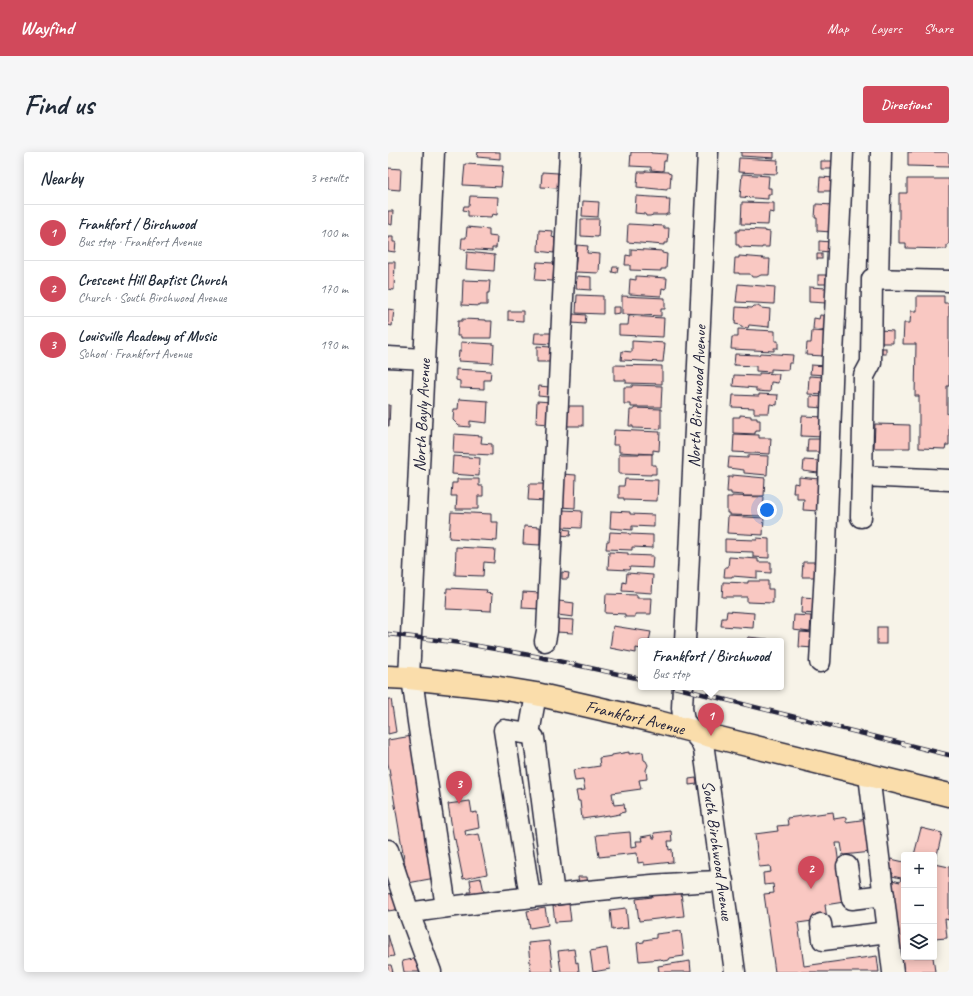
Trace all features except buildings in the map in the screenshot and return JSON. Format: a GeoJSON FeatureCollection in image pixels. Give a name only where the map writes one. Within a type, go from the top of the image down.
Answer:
{"type":"FeatureCollection","features":[{"type":"Feature","properties":{"kind":"main road","name":"Frankfort Avenue"},"geometry":{"type":"LineString","coordinates":[[403,678],[500,688],[536,694],[654,721],[949,795]]}},
{"type":"Feature","properties":{"kind":"street","name":"North Bayly Avenue"},"geometry":{"type":"LineString","coordinates":[[434,152],[424,359],[403,678],[418,722],[446,907]]}},
{"type":"Feature","properties":{"kind":"street"},"geometry":{"type":"LineString","coordinates":[[545,641],[547,631],[570,152]]}},
{"type":"Feature","properties":{"kind":"street","name":"North Birchwood Avenue"},"geometry":{"type":"LineString","coordinates":[[685,638],[708,152]]}},
{"type":"Feature","properties":{"kind":"street"},"geometry":{"type":"LineString","coordinates":[[820,662],[843,152]]}},
{"type":"Feature","properties":{"kind":"street"},"geometry":{"type":"LineString","coordinates":[[878,280],[881,152]]}},
{"type":"Feature","properties":{"kind":"street"},"geometry":{"type":"LineString","coordinates":[[861,517],[864,376],[871,363],[872,279],[949,281]]}},
{"type":"Feature","properties":{"kind":"street"},"geometry":{"type":"LineString","coordinates":[[388,357],[424,359]]}},
{"type":"Feature","properties":{"kind":"street"},"geometry":{"type":"LineString","coordinates":[[862,476],[949,480]]}},
{"type":"Feature","properties":{"kind":"street"},"geometry":{"type":"LineString","coordinates":[[683,690],[682,708],[684,721],[692,731]]}},
{"type":"Feature","properties":{"kind":"street"},"geometry":{"type":"LineString","coordinates":[[529,734],[536,694]]}},
{"type":"Feature","properties":{"kind":"street"},"geometry":{"type":"LineString","coordinates":[[530,898],[504,730],[529,734],[534,738],[554,895]]}},
{"type":"Feature","properties":{"kind":"street","name":"South Birchwood Avenue"},"geometry":{"type":"LineString","coordinates":[[692,731],[701,742],[704,750],[735,972]]}},
{"type":"Feature","properties":{"kind":"street"},"geometry":{"type":"LineString","coordinates":[[869,775],[893,972]]}},
{"type":"Feature","properties":{"kind":"street"},"geometry":{"type":"LineString","coordinates":[[388,850],[431,972]]}},
{"type":"Feature","properties":{"kind":"street"},"geometry":{"type":"LineString","coordinates":[[848,866],[852,899],[884,895]]}},
{"type":"Feature","properties":{"kind":"street"},"geometry":{"type":"LineString","coordinates":[[409,913],[446,907],[629,887],[723,881]]}},
{"type":"Feature","properties":{"kind":"street"},"geometry":{"type":"LineString","coordinates":[[821,924],[823,940],[888,932]]}},
{"type":"Feature","properties":{"kind":"railway"},"geometry":{"type":"LineString","coordinates":[[388,634],[461,643],[535,656],[638,678]]}},
{"type":"Feature","properties":{"kind":"railway"},"geometry":{"type":"LineString","coordinates":[[686,690],[949,755]]}},
{"type":"Feature","properties":{"kind":"place","name":"Frankfort / Birchwood"},"geometry":{"type":"Point","coordinates":[711,736]}},
{"type":"Feature","properties":{"kind":"place","name":"Louisville Academy of Music"},"geometry":{"type":"Point","coordinates":[459,804]}},
{"type":"Feature","properties":{"kind":"place","name":"Crescent Hill Baptist Church"},"geometry":{"type":"Point","coordinates":[811,889]}}]}
